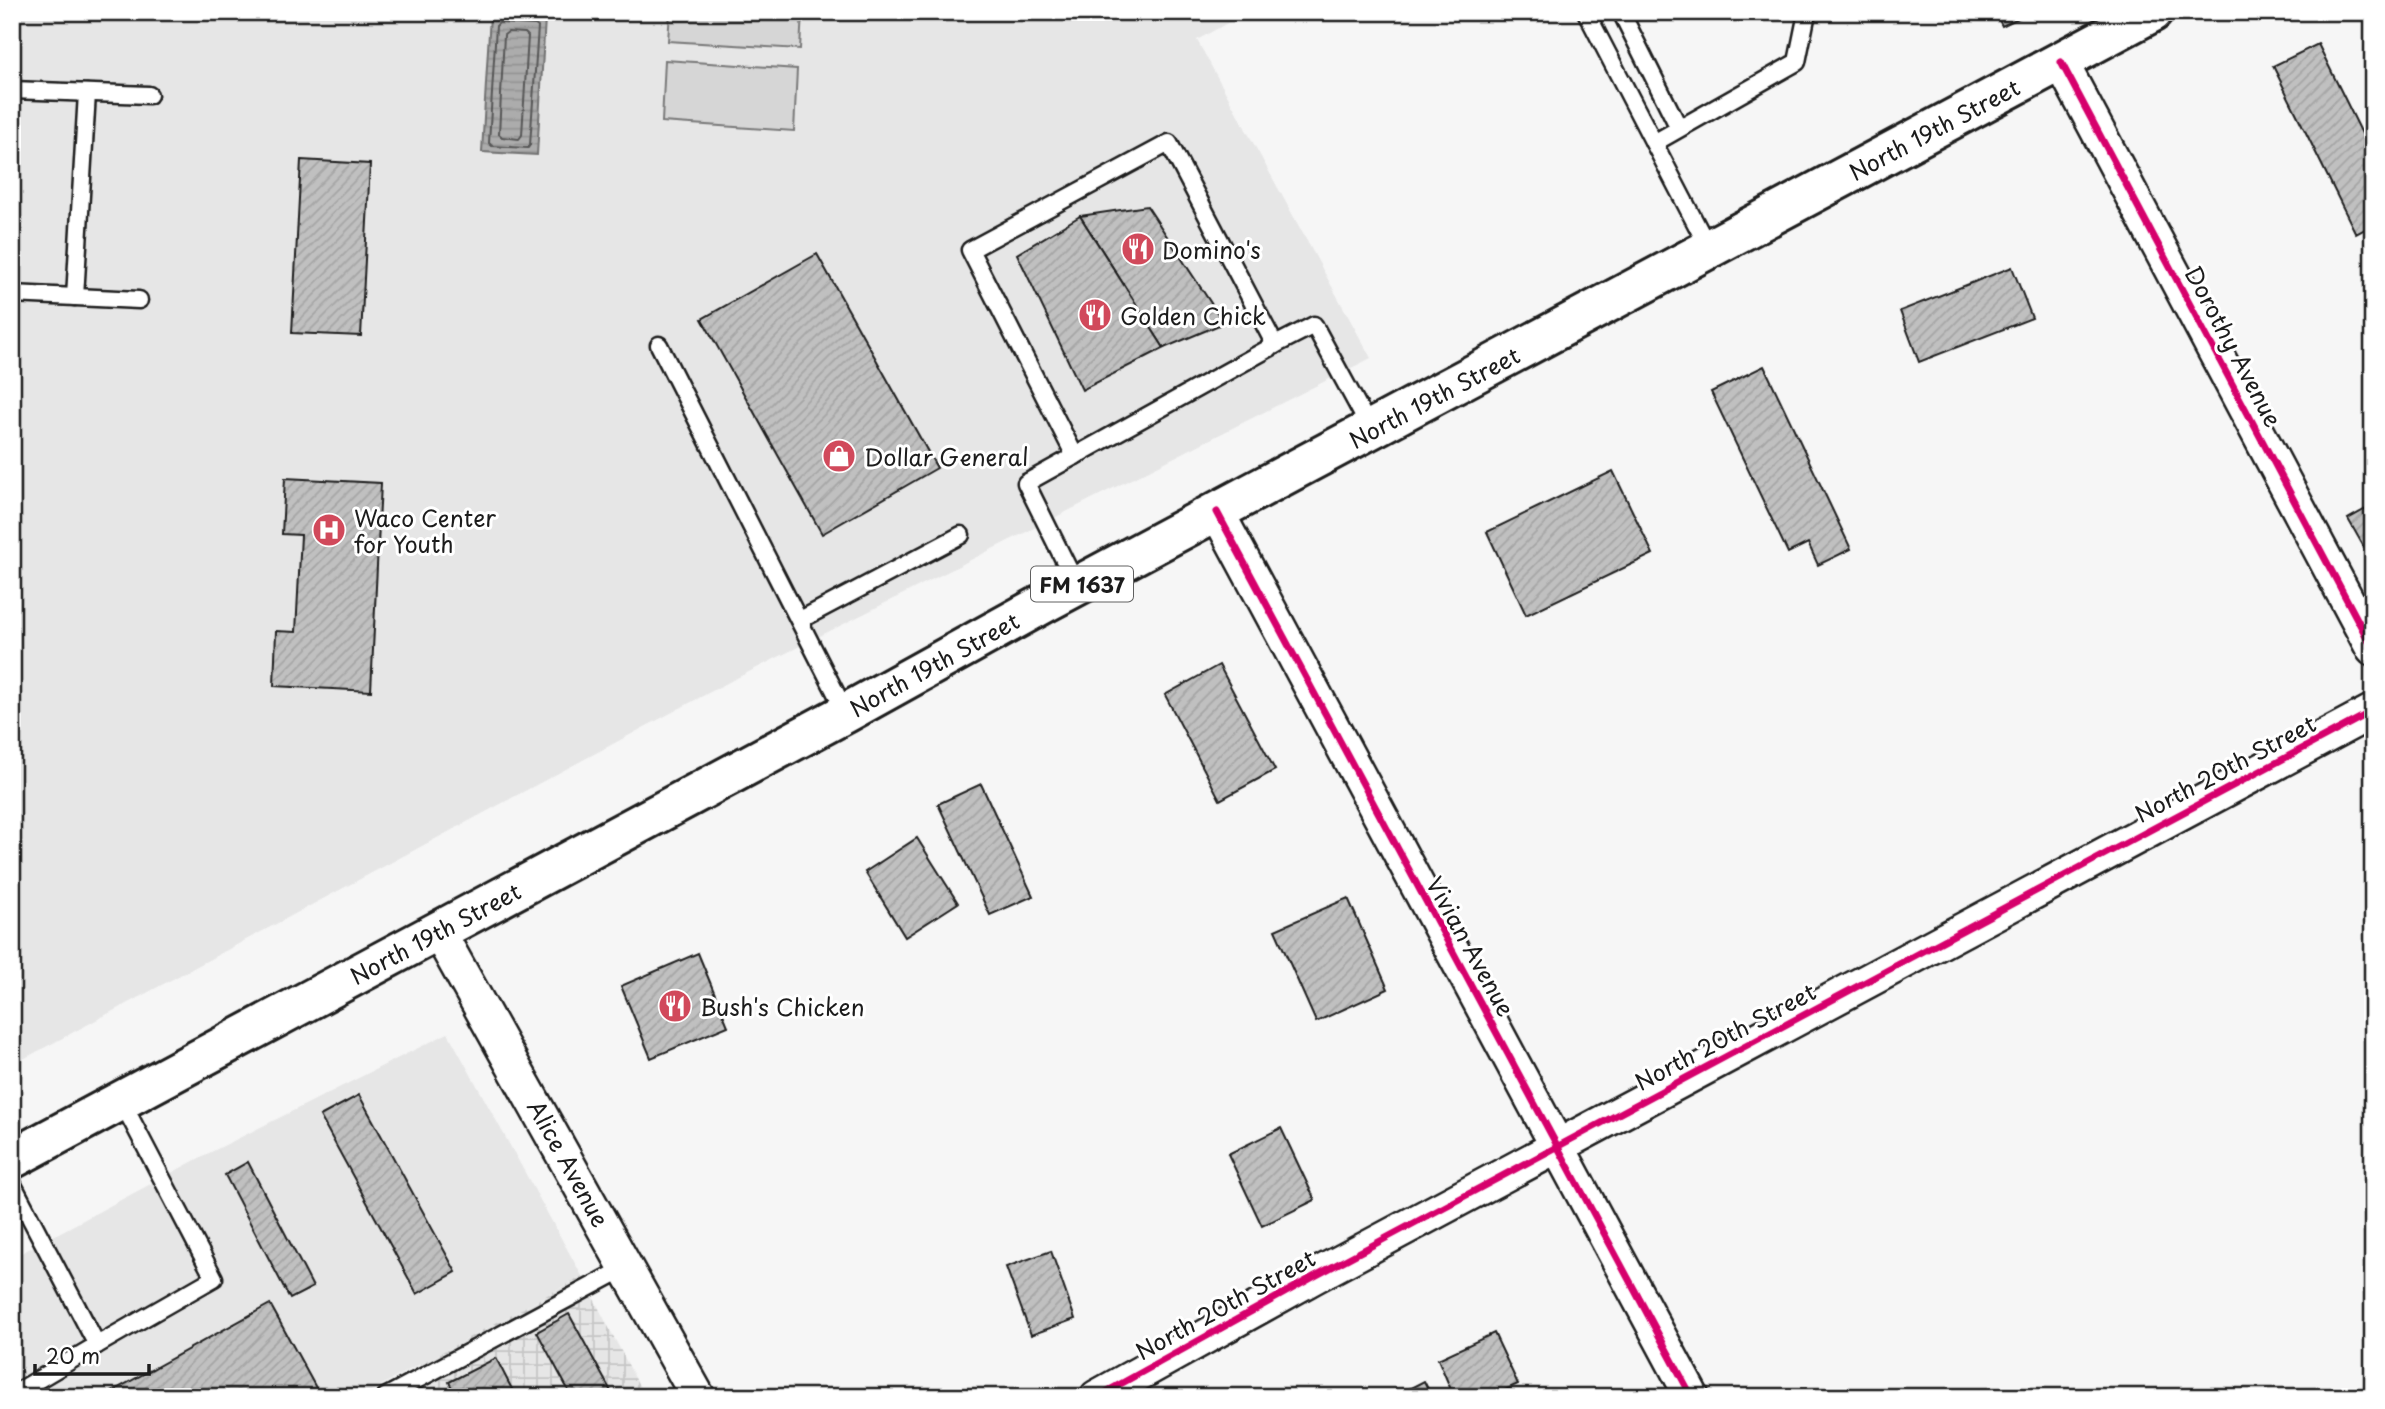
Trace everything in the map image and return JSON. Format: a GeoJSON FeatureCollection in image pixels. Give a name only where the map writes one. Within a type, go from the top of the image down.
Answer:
{"type":"FeatureCollection","features":[{"type":"Feature","properties":{"kind":"main road","name":"North 19th Street"},"geometry":{"type":"LineString","coordinates":[[12,1159],[846,713],[1077,586],[2153,12]]}},
{"type":"Feature","properties":{"kind":"street","name":"Dorothy Avenue"},"geometry":{"type":"LineString","coordinates":[[2061,62],[2373,649]]}},
{"type":"Feature","properties":{"kind":"street","name":"Vivian Avenue"},"geometry":{"type":"LineString","coordinates":[[1217,512],[1434,921],[1559,1146],[1692,1397]]}},
{"type":"Feature","properties":{"kind":"street","name":"North 20th Street"},"geometry":{"type":"LineString","coordinates":[[1097,1397],[1328,1270],[2373,711]]}},
{"type":"Feature","properties":{"kind":"street","name":"Alice Avenue"},"geometry":{"type":"LineString","coordinates":[[438,930],[698,1397]]}},
{"type":"Feature","properties":{"kind":"lane"},"geometry":{"type":"LineString","coordinates":[[1586,12],[1709,249]]}},
{"type":"Feature","properties":{"kind":"lane"},"geometry":{"type":"LineString","coordinates":[[1621,12],[1679,128]]}},
{"type":"Feature","properties":{"kind":"lane"},"geometry":{"type":"LineString","coordinates":[[1654,142],[1797,62],[1806,18],[1802,12]]}},
{"type":"Feature","properties":{"kind":"lane"},"geometry":{"type":"LineString","coordinates":[[12,90],[149,95]]}},
{"type":"Feature","properties":{"kind":"lane"},"geometry":{"type":"LineString","coordinates":[[75,297],[87,93]]}},
{"type":"Feature","properties":{"kind":"lane"},"geometry":{"type":"LineString","coordinates":[[1075,456],[970,250],[1169,143],[1275,345]]}},
{"type":"Feature","properties":{"kind":"lane"},"geometry":{"type":"LineString","coordinates":[[12,294],[139,300]]}},
{"type":"Feature","properties":{"kind":"lane"},"geometry":{"type":"LineString","coordinates":[[1077,586],[1026,483],[1275,345],[1314,325],[1371,430]]}},
{"type":"Feature","properties":{"kind":"lane"},"geometry":{"type":"LineString","coordinates":[[659,345],[846,713]]}},
{"type":"Feature","properties":{"kind":"lane"},"geometry":{"type":"LineString","coordinates":[[800,620],[961,534]]}},
{"type":"Feature","properties":{"kind":"lane"},"geometry":{"type":"LineString","coordinates":[[12,1395],[214,1278],[121,1100]]}},
{"type":"Feature","properties":{"kind":"lane"},"geometry":{"type":"LineString","coordinates":[[12,1183],[97,1345]]}},
{"type":"Feature","properties":{"kind":"lane"},"geometry":{"type":"LineString","coordinates":[[385,1397],[627,1267]]}},
{"type":"Feature","properties":{"kind":"shaded area","name":"Waco Center for Youth"},"geometry":{"type":"Polygon","coordinates":[[[12,12],[1247,12],[1197,40],[1371,358],[727,683],[12,1065],[12,12]]]}},
{"type":"Feature","properties":{"kind":"shaded area"},"geometry":{"type":"Polygon","coordinates":[[[670,12],[802,12],[800,49],[668,41],[670,12]]]}},
{"type":"Feature","properties":{"kind":"shaded area"},"geometry":{"type":"Polygon","coordinates":[[[665,60],[797,69],[794,131],[662,122],[665,60]]]}},
{"type":"Feature","properties":{"kind":"shaded area"},"geometry":{"type":"Polygon","coordinates":[[[448,1033],[582,1276],[360,1397],[12,1397],[12,1258],[205,1155],[448,1033]]]}},
{"type":"Feature","properties":{"kind":"shaded area"},"geometry":{"type":"Polygon","coordinates":[[[582,1276],[645,1397],[437,1397],[420,1364],[582,1276]]]}},
{"type":"Feature","properties":{"kind":"water"},"geometry":{"type":"Polygon","coordinates":[[[490,15],[545,18],[537,155],[482,152],[490,15]]]}},
{"type":"Feature","properties":{"kind":"building"},"geometry":{"type":"Polygon","coordinates":[[[1995,12],[2031,12],[2002,26],[1995,12]]]}},
{"type":"Feature","properties":{"kind":"building"},"geometry":{"type":"Polygon","coordinates":[[[2318,44],[2373,156],[2373,225],[2356,234],[2273,66],[2318,44]]]}},
{"type":"Feature","properties":{"kind":"building"},"geometry":{"type":"Polygon","coordinates":[[[301,160],[370,164],[361,336],[292,333],[301,160]]]}},
{"type":"Feature","properties":{"kind":"building","name":"Domino's"},"geometry":{"type":"Polygon","coordinates":[[[1147,206],[1224,323],[1164,348],[1080,216],[1147,206]]]}},
{"type":"Feature","properties":{"kind":"building","name":"Golden Chick"},"geometry":{"type":"Polygon","coordinates":[[[1080,216],[1164,348],[1082,390],[1017,254],[1080,216]]]}},
{"type":"Feature","properties":{"kind":"building"},"geometry":{"type":"Polygon","coordinates":[[[817,254],[937,468],[822,534],[702,319],[817,254]]]}},
{"type":"Feature","properties":{"kind":"building"},"geometry":{"type":"Polygon","coordinates":[[[2012,267],[2032,318],[1919,362],[1900,311],[2012,267]]]}},
{"type":"Feature","properties":{"kind":"building"},"geometry":{"type":"Polygon","coordinates":[[[1764,366],[1851,549],[1818,565],[1808,543],[1788,553],[1711,392],[1764,366]]]}},
{"type":"Feature","properties":{"kind":"building"},"geometry":{"type":"Polygon","coordinates":[[[1613,471],[1653,554],[1526,615],[1487,532],[1613,471]]]}},
{"type":"Feature","properties":{"kind":"building"},"geometry":{"type":"Polygon","coordinates":[[[285,478],[381,483],[371,691],[274,686],[276,631],[296,632],[301,535],[282,534],[285,478]]]}},
{"type":"Feature","properties":{"kind":"building"},"geometry":{"type":"Polygon","coordinates":[[[2373,505],[2373,563],[2348,519],[2373,505]]]}},
{"type":"Feature","properties":{"kind":"building"},"geometry":{"type":"Polygon","coordinates":[[[1219,665],[1275,770],[1220,800],[1165,695],[1219,665]]]}},
{"type":"Feature","properties":{"kind":"building"},"geometry":{"type":"Polygon","coordinates":[[[981,784],[1033,896],[990,915],[938,804],[981,784]]]}},
{"type":"Feature","properties":{"kind":"building"},"geometry":{"type":"Polygon","coordinates":[[[917,838],[958,903],[905,937],[865,872],[917,838]]]}},
{"type":"Feature","properties":{"kind":"building"},"geometry":{"type":"Polygon","coordinates":[[[1348,898],[1388,989],[1316,1022],[1275,930],[1348,898]]]}},
{"type":"Feature","properties":{"kind":"building","name":"Bush's Chicken"},"geometry":{"type":"Polygon","coordinates":[[[698,953],[728,1026],[651,1058],[621,986],[698,953]]]}},
{"type":"Feature","properties":{"kind":"building"},"geometry":{"type":"Polygon","coordinates":[[[359,1095],[456,1272],[417,1294],[320,1116],[359,1095]]]}},
{"type":"Feature","properties":{"kind":"building"},"geometry":{"type":"Polygon","coordinates":[[[1281,1128],[1315,1200],[1262,1226],[1228,1154],[1281,1128]]]}},
{"type":"Feature","properties":{"kind":"building"},"geometry":{"type":"Polygon","coordinates":[[[248,1162],[313,1287],[290,1299],[225,1175],[248,1162]]]}},
{"type":"Feature","properties":{"kind":"building"},"geometry":{"type":"Polygon","coordinates":[[[1051,1251],[1075,1319],[1031,1335],[1006,1267],[1051,1251]]]}},
{"type":"Feature","properties":{"kind":"building"},"geometry":{"type":"Polygon","coordinates":[[[270,1304],[321,1397],[102,1397],[270,1304]]]}},
{"type":"Feature","properties":{"kind":"building"},"geometry":{"type":"Polygon","coordinates":[[[569,1314],[614,1397],[572,1397],[537,1332],[569,1314]]]}},
{"type":"Feature","properties":{"kind":"building"},"geometry":{"type":"Polygon","coordinates":[[[1494,1333],[1518,1384],[1490,1397],[1454,1397],[1438,1359],[1494,1333]]]}},
{"type":"Feature","properties":{"kind":"building"},"geometry":{"type":"Polygon","coordinates":[[[496,1358],[516,1397],[456,1397],[449,1382],[496,1358]]]}},
{"type":"Feature","properties":{"kind":"building"},"geometry":{"type":"Polygon","coordinates":[[[1424,1381],[1432,1397],[1393,1397],[1424,1381]]]}},
{"type":"Feature","properties":{"kind":"cycle path"},"geometry":{"type":"LineString","coordinates":[[2061,62],[2373,649]]}},
{"type":"Feature","properties":{"kind":"cycle path"},"geometry":{"type":"LineString","coordinates":[[1217,512],[1692,1397]]}},
{"type":"Feature","properties":{"kind":"cycle path"},"geometry":{"type":"LineString","coordinates":[[1097,1397],[1315,1276],[2373,711]]}},
{"type":"Feature","properties":{"kind":"place","name":"Domino's"},"geometry":{"type":"Point","coordinates":[1138,249]}},
{"type":"Feature","properties":{"kind":"place","name":"Golden Chick"},"geometry":{"type":"Point","coordinates":[1095,315]}},
{"type":"Feature","properties":{"kind":"place","name":"Dollar General"},"geometry":{"type":"Point","coordinates":[839,456]}},
{"type":"Feature","properties":{"kind":"place","name":"Waco Center for Youth"},"geometry":{"type":"Point","coordinates":[329,530]}},
{"type":"Feature","properties":{"kind":"place","name":"Bush's Chicken"},"geometry":{"type":"Point","coordinates":[675,1006]}}]}
